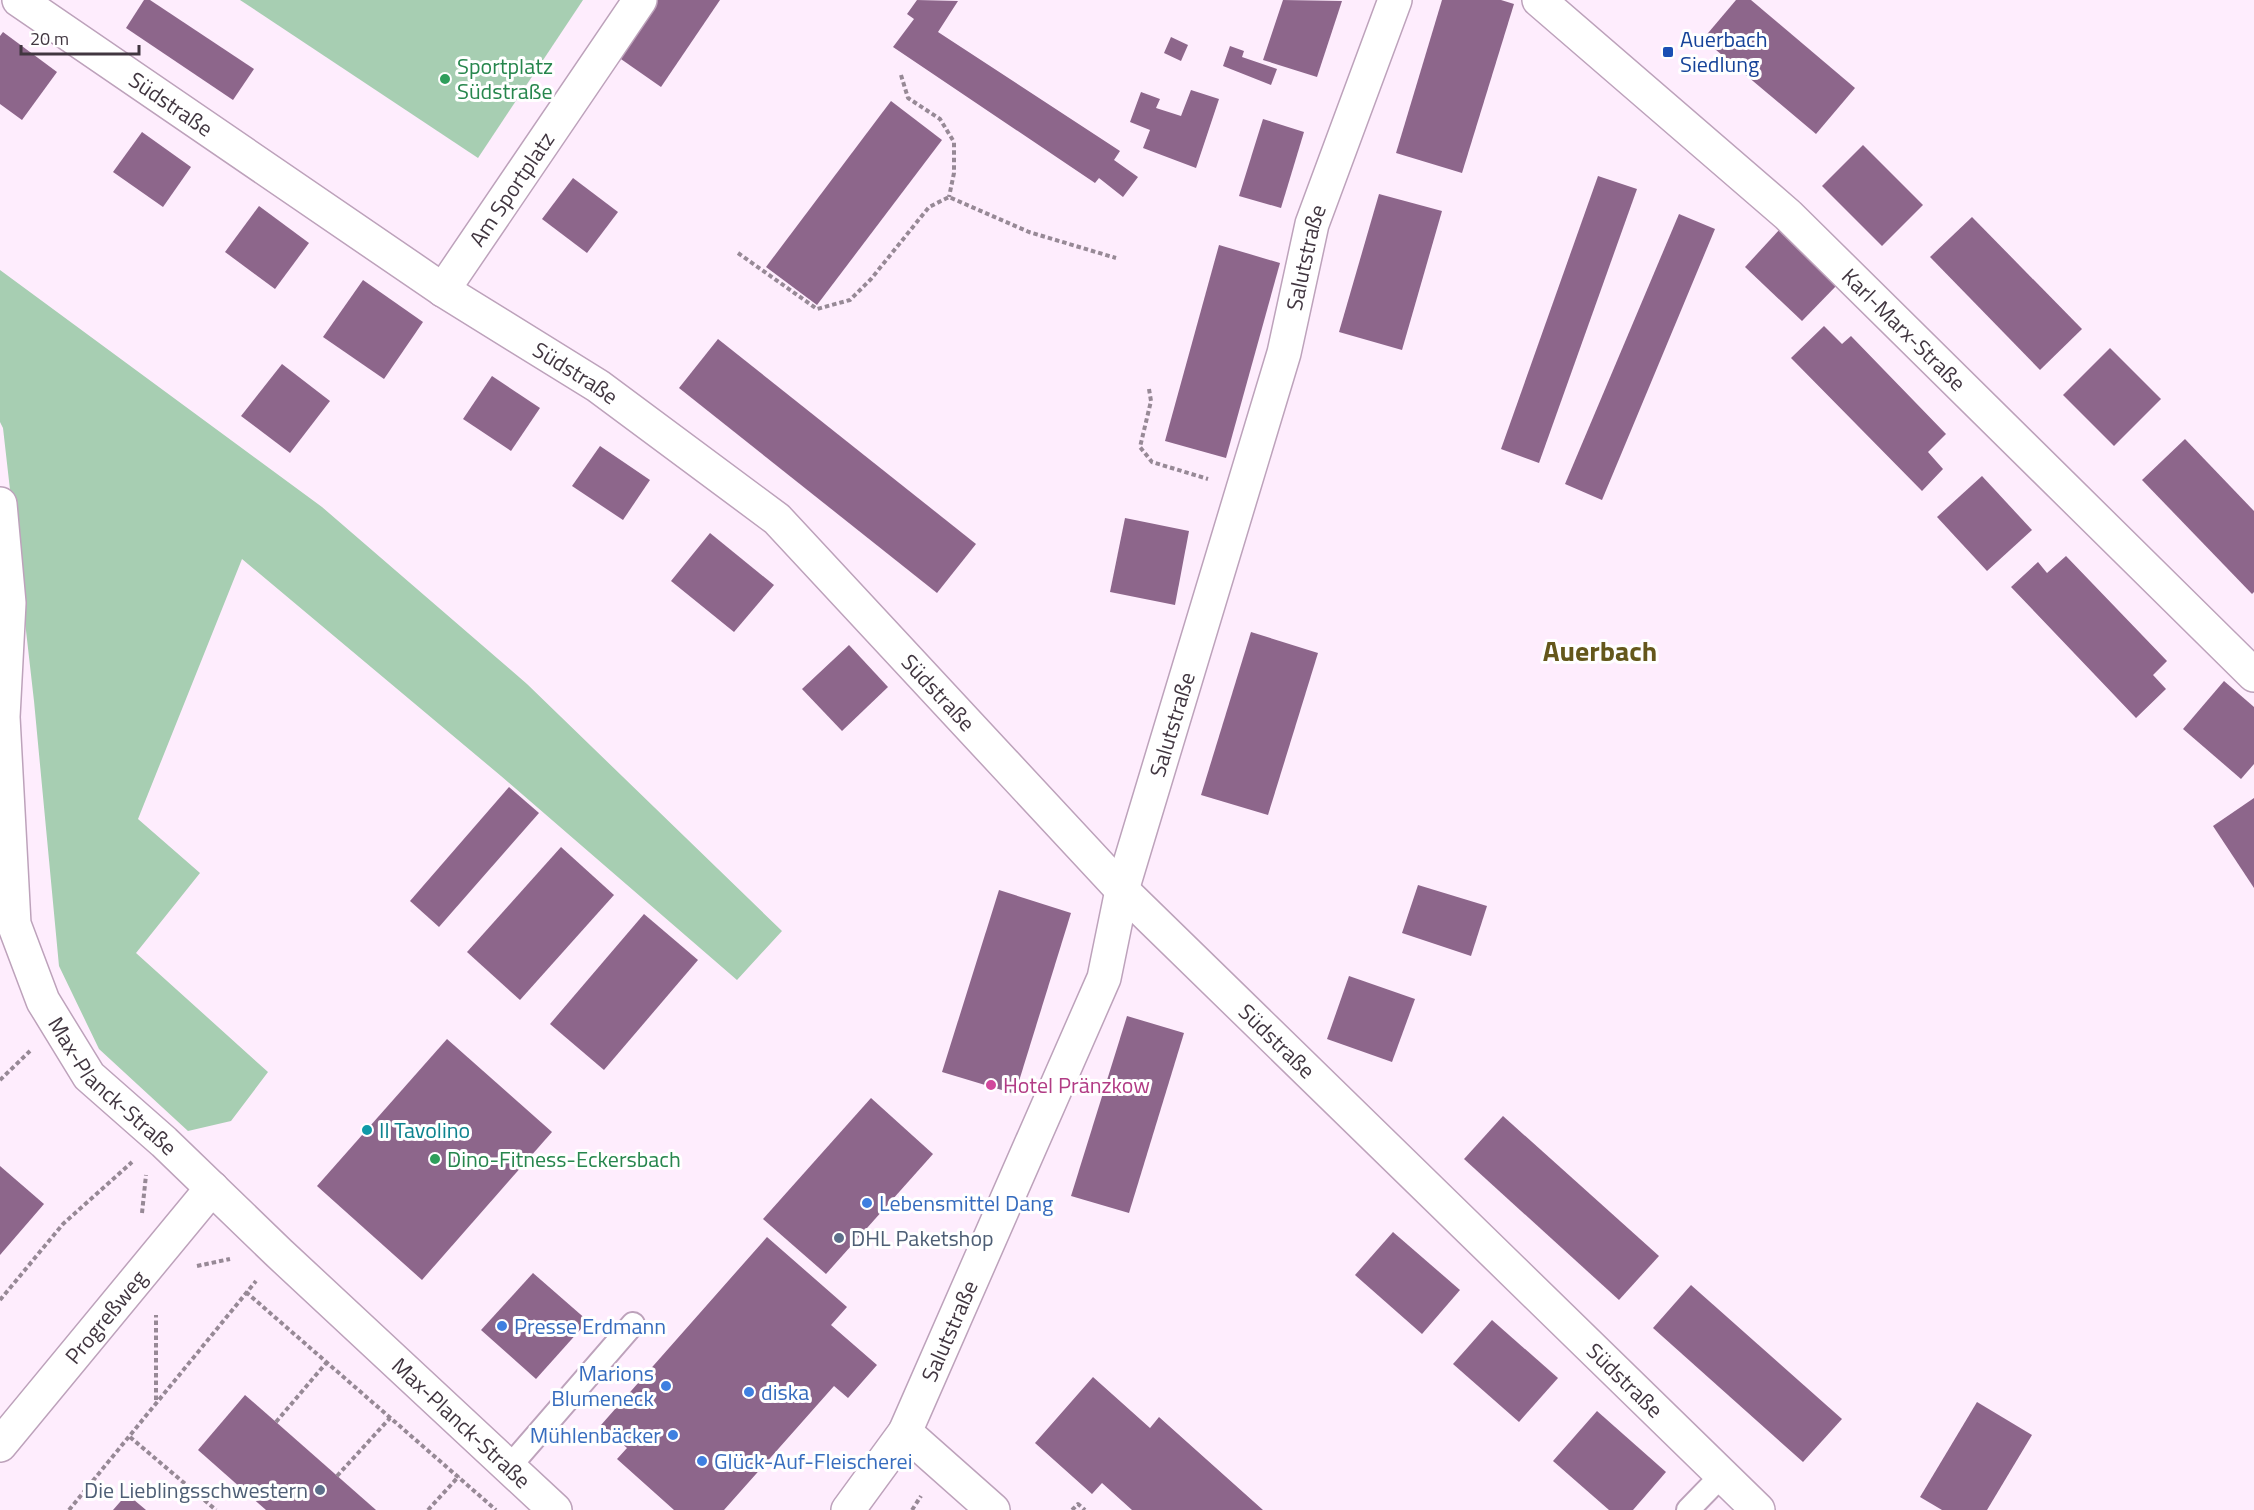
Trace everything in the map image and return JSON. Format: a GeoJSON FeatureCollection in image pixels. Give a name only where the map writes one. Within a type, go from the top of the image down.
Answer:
{"type":"FeatureCollection","features":[{"type":"Feature","properties":{"kind":"street","name":"Südstraße"},"geometry":{"type":"LineString","coordinates":[[19,0],[443,290],[598,386],[777,519],[1122,890],[1758,1510]]}},
{"type":"Feature","properties":{"kind":"street","name":"Am Sportplatz"},"geometry":{"type":"LineString","coordinates":[[443,290],[640,0]]}},
{"type":"Feature","properties":{"kind":"street","name":"Salutstraße"},"geometry":{"type":"LineString","coordinates":[[848,1510],[905,1432],[1104,978],[1122,890],[1284,353],[1312,224],[1395,0]]}},
{"type":"Feature","properties":{"kind":"street","name":"Karl-Marx-Straße"},"geometry":{"type":"LineString","coordinates":[[1539,0],[1788,215],[2254,675]]}},
{"type":"Feature","properties":{"kind":"street","name":"Max-Planck-Straße"},"geometry":{"type":"LineString","coordinates":[[0,504],[9,603],[2,717],[14,924],[43,1001],[89,1076],[165,1142],[555,1510]]}},
{"type":"Feature","properties":{"kind":"street","name":"Progreßweg"},"geometry":{"type":"LineString","coordinates":[[0,1445],[212,1188]]}},
{"type":"Feature","properties":{"kind":"street"},"geometry":{"type":"LineString","coordinates":[[905,1432],[993,1510]]}},
{"type":"Feature","properties":{"kind":"lane"},"geometry":{"type":"LineString","coordinates":[[510,1466],[633,1324]]}},
{"type":"Feature","properties":{"kind":"lane"},"geometry":{"type":"LineString","coordinates":[[1688,1510],[1722,1475]]}},
{"type":"Feature","properties":{"kind":"path"},"geometry":{"type":"LineString","coordinates":[[901,75],[908,98],[940,119],[954,142],[954,173],[949,197]]}},
{"type":"Feature","properties":{"kind":"path"},"geometry":{"type":"LineString","coordinates":[[738,253],[817,309],[850,300],[871,279],[929,207],[949,197]]}},
{"type":"Feature","properties":{"kind":"path"},"geometry":{"type":"LineString","coordinates":[[949,197],[1029,232],[1116,258]]}},
{"type":"Feature","properties":{"kind":"path"},"geometry":{"type":"LineString","coordinates":[[1149,389],[1151,401],[1140,447],[1152,462],[1243,488]]}},
{"type":"Feature","properties":{"kind":"path"},"geometry":{"type":"LineString","coordinates":[[0,1080],[37,1045]]}},
{"type":"Feature","properties":{"kind":"path"},"geometry":{"type":"LineString","coordinates":[[0,1300],[63,1224],[136,1158]]}},
{"type":"Feature","properties":{"kind":"path"},"geometry":{"type":"LineString","coordinates":[[69,1510],[279,1252]]}},
{"type":"Feature","properties":{"kind":"path"},"geometry":{"type":"LineString","coordinates":[[246,1292],[496,1510]]}},
{"type":"Feature","properties":{"kind":"path"},"geometry":{"type":"LineString","coordinates":[[156,1310],[156,1402]]}},
{"type":"Feature","properties":{"kind":"path"},"geometry":{"type":"LineString","coordinates":[[276,1422],[327,1362]]}},
{"type":"Feature","properties":{"kind":"path"},"geometry":{"type":"LineString","coordinates":[[337,1476],[390,1418]]}},
{"type":"Feature","properties":{"kind":"path"},"geometry":{"type":"LineString","coordinates":[[130,1437],[216,1510]]}},
{"type":"Feature","properties":{"kind":"path"},"geometry":{"type":"LineString","coordinates":[[428,1510],[459,1476]]}},
{"type":"Feature","properties":{"kind":"path"},"geometry":{"type":"LineString","coordinates":[[1072,1510],[1078,1504],[1085,1510]]}},
{"type":"Feature","properties":{"kind":"green space","name":"Sportplatz Südstraße"},"geometry":{"type":"Polygon","coordinates":[[[240,0],[583,0],[478,158],[240,0]]]}},
{"type":"Feature","properties":{"kind":"green space"},"geometry":{"type":"Polygon","coordinates":[[[0,270],[322,507],[527,684],[782,931],[737,980],[501,776],[242,559],[138,819],[200,873],[136,953],[268,1072],[231,1121],[188,1131],[99,1049],[59,966],[34,701],[3,428],[0,422],[0,270]]]}},
{"type":"Feature","properties":{"kind":"building"},"geometry":{"type":"Polygon","coordinates":[[[144,0],[150,0],[254,69],[233,100],[126,28],[144,0]]]}},
{"type":"Feature","properties":{"kind":"building"},"geometry":{"type":"Polygon","coordinates":[[[657,0],[720,0],[661,87],[618,57],[657,0]]]}},
{"type":"Feature","properties":{"kind":"building"},"geometry":{"type":"Polygon","coordinates":[[[917,0],[958,1],[938,32],[1120,151],[1114,160],[1138,177],[1123,197],[1099,178],[1095,183],[893,47],[914,19],[907,14],[917,0]]]}},
{"type":"Feature","properties":{"kind":"building"},"geometry":{"type":"Polygon","coordinates":[[[1283,0],[1342,1],[1317,77],[1263,60],[1283,0]]]}},
{"type":"Feature","properties":{"kind":"building"},"geometry":{"type":"Polygon","coordinates":[[[1442,0],[1501,0],[1514,4],[1462,173],[1396,153],[1442,0]]]}},
{"type":"Feature","properties":{"kind":"building"},"geometry":{"type":"Polygon","coordinates":[[[1736,0],[1751,0],[1855,88],[1816,134],[1703,39],[1736,0]]]}},
{"type":"Feature","properties":{"kind":"building"},"geometry":{"type":"Polygon","coordinates":[[[3,32],[57,72],[22,120],[0,104],[0,36],[3,32]]]}},
{"type":"Feature","properties":{"kind":"building"},"geometry":{"type":"Polygon","coordinates":[[[1171,37],[1188,45],[1181,61],[1164,53],[1171,37]]]}},
{"type":"Feature","properties":{"kind":"building"},"geometry":{"type":"Polygon","coordinates":[[[1230,46],[1244,51],[1242,57],[1277,69],[1271,85],[1223,66],[1230,46]]]}},
{"type":"Feature","properties":{"kind":"building"},"geometry":{"type":"Polygon","coordinates":[[[1191,90],[1219,99],[1196,168],[1143,148],[1150,130],[1130,122],[1141,92],[1160,99],[1156,108],[1181,116],[1191,90]]]}},
{"type":"Feature","properties":{"kind":"building"},"geometry":{"type":"Polygon","coordinates":[[[891,101],[942,140],[817,305],[766,267],[891,101]]]}},
{"type":"Feature","properties":{"kind":"building"},"geometry":{"type":"Polygon","coordinates":[[[1263,119],[1304,132],[1281,208],[1239,196],[1263,119]]]}},
{"type":"Feature","properties":{"kind":"building"},"geometry":{"type":"Polygon","coordinates":[[[142,132],[191,167],[163,207],[113,172],[142,132]]]}},
{"type":"Feature","properties":{"kind":"building"},"geometry":{"type":"Polygon","coordinates":[[[1863,145],[1923,205],[1882,246],[1822,186],[1863,145]]]}},
{"type":"Feature","properties":{"kind":"building"},"geometry":{"type":"Polygon","coordinates":[[[1598,176],[1637,189],[1539,463],[1501,449],[1598,176]]]}},
{"type":"Feature","properties":{"kind":"building"},"geometry":{"type":"Polygon","coordinates":[[[573,178],[618,212],[587,253],[542,219],[573,178]]]}},
{"type":"Feature","properties":{"kind":"building"},"geometry":{"type":"Polygon","coordinates":[[[1379,194],[1442,211],[1402,350],[1339,332],[1379,194]]]}},
{"type":"Feature","properties":{"kind":"building"},"geometry":{"type":"Polygon","coordinates":[[[259,206],[309,243],[275,289],[225,252],[259,206]]]}},
{"type":"Feature","properties":{"kind":"building"},"geometry":{"type":"Polygon","coordinates":[[[1679,214],[1715,229],[1602,500],[1565,484],[1679,214]]]}},
{"type":"Feature","properties":{"kind":"building"},"geometry":{"type":"Polygon","coordinates":[[[1972,217],[2082,329],[2040,370],[1930,257],[1972,217]]]}},
{"type":"Feature","properties":{"kind":"building"},"geometry":{"type":"Polygon","coordinates":[[[1781,228],[1839,283],[1802,321],[1745,267],[1781,228]]]}},
{"type":"Feature","properties":{"kind":"building"},"geometry":{"type":"Polygon","coordinates":[[[1219,245],[1280,263],[1226,458],[1165,441],[1219,245]]]}},
{"type":"Feature","properties":{"kind":"building"},"geometry":{"type":"Polygon","coordinates":[[[363,280],[423,322],[384,379],[323,337],[363,280]]]}},
{"type":"Feature","properties":{"kind":"building"},"geometry":{"type":"Polygon","coordinates":[[[1824,326],[1842,344],[1851,336],[1946,434],[1928,452],[1943,469],[1922,491],[1791,358],[1824,326]]]}},
{"type":"Feature","properties":{"kind":"building"},"geometry":{"type":"Polygon","coordinates":[[[718,339],[976,544],[937,593],[679,388],[718,339]]]}},
{"type":"Feature","properties":{"kind":"building"},"geometry":{"type":"Polygon","coordinates":[[[2110,348],[2161,399],[2114,446],[2063,395],[2110,348]]]}},
{"type":"Feature","properties":{"kind":"building"},"geometry":{"type":"Polygon","coordinates":[[[282,364],[330,401],[290,453],[241,416],[282,364]]]}},
{"type":"Feature","properties":{"kind":"building"},"geometry":{"type":"Polygon","coordinates":[[[492,376],[540,408],[511,451],[463,419],[492,376]]]}},
{"type":"Feature","properties":{"kind":"building"},"geometry":{"type":"Polygon","coordinates":[[[2185,439],[2254,511],[2254,592],[2252,594],[2142,480],[2185,439]]]}},
{"type":"Feature","properties":{"kind":"building"},"geometry":{"type":"Polygon","coordinates":[[[600,446],[650,480],[623,520],[572,486],[600,446]]]}},
{"type":"Feature","properties":{"kind":"building"},"geometry":{"type":"Polygon","coordinates":[[[1982,476],[2032,530],[1987,571],[1937,517],[1982,476]]]}},
{"type":"Feature","properties":{"kind":"building"},"geometry":{"type":"Polygon","coordinates":[[[1125,518],[1189,531],[1175,605],[1110,592],[1125,518]]]}},
{"type":"Feature","properties":{"kind":"building"},"geometry":{"type":"Polygon","coordinates":[[[710,533],[774,585],[734,632],[671,581],[710,533]]]}},
{"type":"Feature","properties":{"kind":"building"},"geometry":{"type":"Polygon","coordinates":[[[2066,556],[2167,661],[2153,675],[2166,689],[2136,718],[2011,587],[2038,562],[2047,573],[2066,556]]]}},
{"type":"Feature","properties":{"kind":"building"},"geometry":{"type":"Polygon","coordinates":[[[1251,632],[1318,653],[1268,815],[1201,795],[1251,632]]]}},
{"type":"Feature","properties":{"kind":"building"},"geometry":{"type":"Polygon","coordinates":[[[849,645],[888,687],[842,731],[802,689],[849,645]]]}},
{"type":"Feature","properties":{"kind":"building"},"geometry":{"type":"Polygon","coordinates":[[[2224,681],[2254,707],[2254,764],[2241,779],[2183,729],[2224,681]]]}},
{"type":"Feature","properties":{"kind":"building"},"geometry":{"type":"Polygon","coordinates":[[[509,787],[539,813],[439,927],[410,901],[509,787]]]}},
{"type":"Feature","properties":{"kind":"building"},"geometry":{"type":"Polygon","coordinates":[[[2254,798],[2254,888],[2213,826],[2254,798]]]}},
{"type":"Feature","properties":{"kind":"building"},"geometry":{"type":"Polygon","coordinates":[[[561,847],[614,895],[520,1000],[467,952],[561,847]]]}},
{"type":"Feature","properties":{"kind":"building"},"geometry":{"type":"Polygon","coordinates":[[[1418,885],[1487,906],[1471,956],[1402,933],[1418,885]]]}},
{"type":"Feature","properties":{"kind":"building"},"geometry":{"type":"Polygon","coordinates":[[[999,890],[1071,913],[1015,1094],[942,1072],[999,890]]]}},
{"type":"Feature","properties":{"kind":"building"},"geometry":{"type":"Polygon","coordinates":[[[644,914],[698,960],[604,1070],[550,1024],[644,914]]]}},
{"type":"Feature","properties":{"kind":"building"},"geometry":{"type":"Polygon","coordinates":[[[1349,976],[1415,999],[1392,1062],[1327,1039],[1349,976]]]}},
{"type":"Feature","properties":{"kind":"building"},"geometry":{"type":"Polygon","coordinates":[[[1127,1016],[1184,1033],[1129,1213],[1071,1196],[1127,1016]]]}},
{"type":"Feature","properties":{"kind":"building","name":"Dino-Fitness-Eckersbach"},"geometry":{"type":"Polygon","coordinates":[[[447,1039],[552,1132],[422,1280],[317,1186],[447,1039]]]}},
{"type":"Feature","properties":{"kind":"building"},"geometry":{"type":"Polygon","coordinates":[[[871,1098],[933,1154],[826,1274],[763,1219],[871,1098]]]}},
{"type":"Feature","properties":{"kind":"building"},"geometry":{"type":"Polygon","coordinates":[[[1503,1116],[1659,1256],[1619,1300],[1464,1159],[1503,1116]]]}},
{"type":"Feature","properties":{"kind":"building"},"geometry":{"type":"Polygon","coordinates":[[[0,1166],[44,1204],[0,1255],[0,1166]]]}},
{"type":"Feature","properties":{"kind":"building"},"geometry":{"type":"Polygon","coordinates":[[[1393,1232],[1460,1290],[1422,1334],[1355,1275],[1393,1232]]]}},
{"type":"Feature","properties":{"kind":"building"},"geometry":{"type":"Polygon","coordinates":[[[767,1237],[847,1307],[831,1325],[877,1365],[848,1398],[834,1386],[724,1510],[674,1510],[617,1459],[627,1448],[601,1425],[767,1237]]]}},
{"type":"Feature","properties":{"kind":"building"},"geometry":{"type":"Polygon","coordinates":[[[533,1273],[588,1321],[536,1379],[481,1330],[533,1273]]]}},
{"type":"Feature","properties":{"kind":"building"},"geometry":{"type":"Polygon","coordinates":[[[1691,1285],[1842,1419],[1803,1462],[1653,1328],[1691,1285]]]}},
{"type":"Feature","properties":{"kind":"building"},"geometry":{"type":"Polygon","coordinates":[[[1492,1320],[1558,1378],[1519,1422],[1453,1364],[1492,1320]]]}},
{"type":"Feature","properties":{"kind":"building"},"geometry":{"type":"Polygon","coordinates":[[[1093,1377],[1150,1428],[1159,1417],[1263,1510],[1132,1510],[1102,1483],[1092,1494],[1035,1443],[1093,1377]]]}},
{"type":"Feature","properties":{"kind":"building"},"geometry":{"type":"Polygon","coordinates":[[[245,1395],[376,1510],[266,1510],[198,1450],[245,1395]]]}},
{"type":"Feature","properties":{"kind":"building"},"geometry":{"type":"Polygon","coordinates":[[[1977,1402],[2032,1435],[1987,1510],[1942,1510],[1920,1497],[1977,1402]]]}},
{"type":"Feature","properties":{"kind":"building"},"geometry":{"type":"Polygon","coordinates":[[[1597,1411],[1666,1472],[1633,1510],[1609,1510],[1553,1461],[1597,1411]]]}},
{"type":"Feature","properties":{"kind":"building"},"geometry":{"type":"Polygon","coordinates":[[[127,1494],[146,1510],[113,1510],[127,1494]]]}},
{"type":"Feature","properties":{"kind":"place","name":"Auerbach Siedlung"},"geometry":{"type":"Point","coordinates":[1668,52]}},
{"type":"Feature","properties":{"kind":"place","name":"Sportplatz Südstraße"},"geometry":{"type":"Point","coordinates":[445,79]}},
{"type":"Feature","properties":{"kind":"place","name":"Hotel Pränzkow"},"geometry":{"type":"Point","coordinates":[991,1085]}},
{"type":"Feature","properties":{"kind":"place","name":"Il Tavolino"},"geometry":{"type":"Point","coordinates":[367,1130]}},
{"type":"Feature","properties":{"kind":"place","name":"Dino-Fitness-Eckersbach"},"geometry":{"type":"Point","coordinates":[435,1159]}},
{"type":"Feature","properties":{"kind":"place","name":"Lebensmittel Dang"},"geometry":{"type":"Point","coordinates":[867,1203]}},
{"type":"Feature","properties":{"kind":"place","name":"DHL Paketshop"},"geometry":{"type":"Point","coordinates":[839,1238]}},
{"type":"Feature","properties":{"kind":"place","name":"Presse Erdmann"},"geometry":{"type":"Point","coordinates":[502,1326]}},
{"type":"Feature","properties":{"kind":"place","name":"Marions Blumeneck"},"geometry":{"type":"Point","coordinates":[666,1386]}},
{"type":"Feature","properties":{"kind":"place","name":"diska"},"geometry":{"type":"Point","coordinates":[749,1392]}},
{"type":"Feature","properties":{"kind":"place","name":"Mühlenbäcker"},"geometry":{"type":"Point","coordinates":[673,1435]}},
{"type":"Feature","properties":{"kind":"place","name":"Glück-Auf-Fleischerei"},"geometry":{"type":"Point","coordinates":[702,1461]}},
{"type":"Feature","properties":{"kind":"place","name":"Die Lieblingsschwestern"},"geometry":{"type":"Point","coordinates":[320,1490]}},
{"type":"Feature","properties":{"kind":"district","name":"Auerbach"},"geometry":{"type":"Point","coordinates":[1600,651]}}]}
